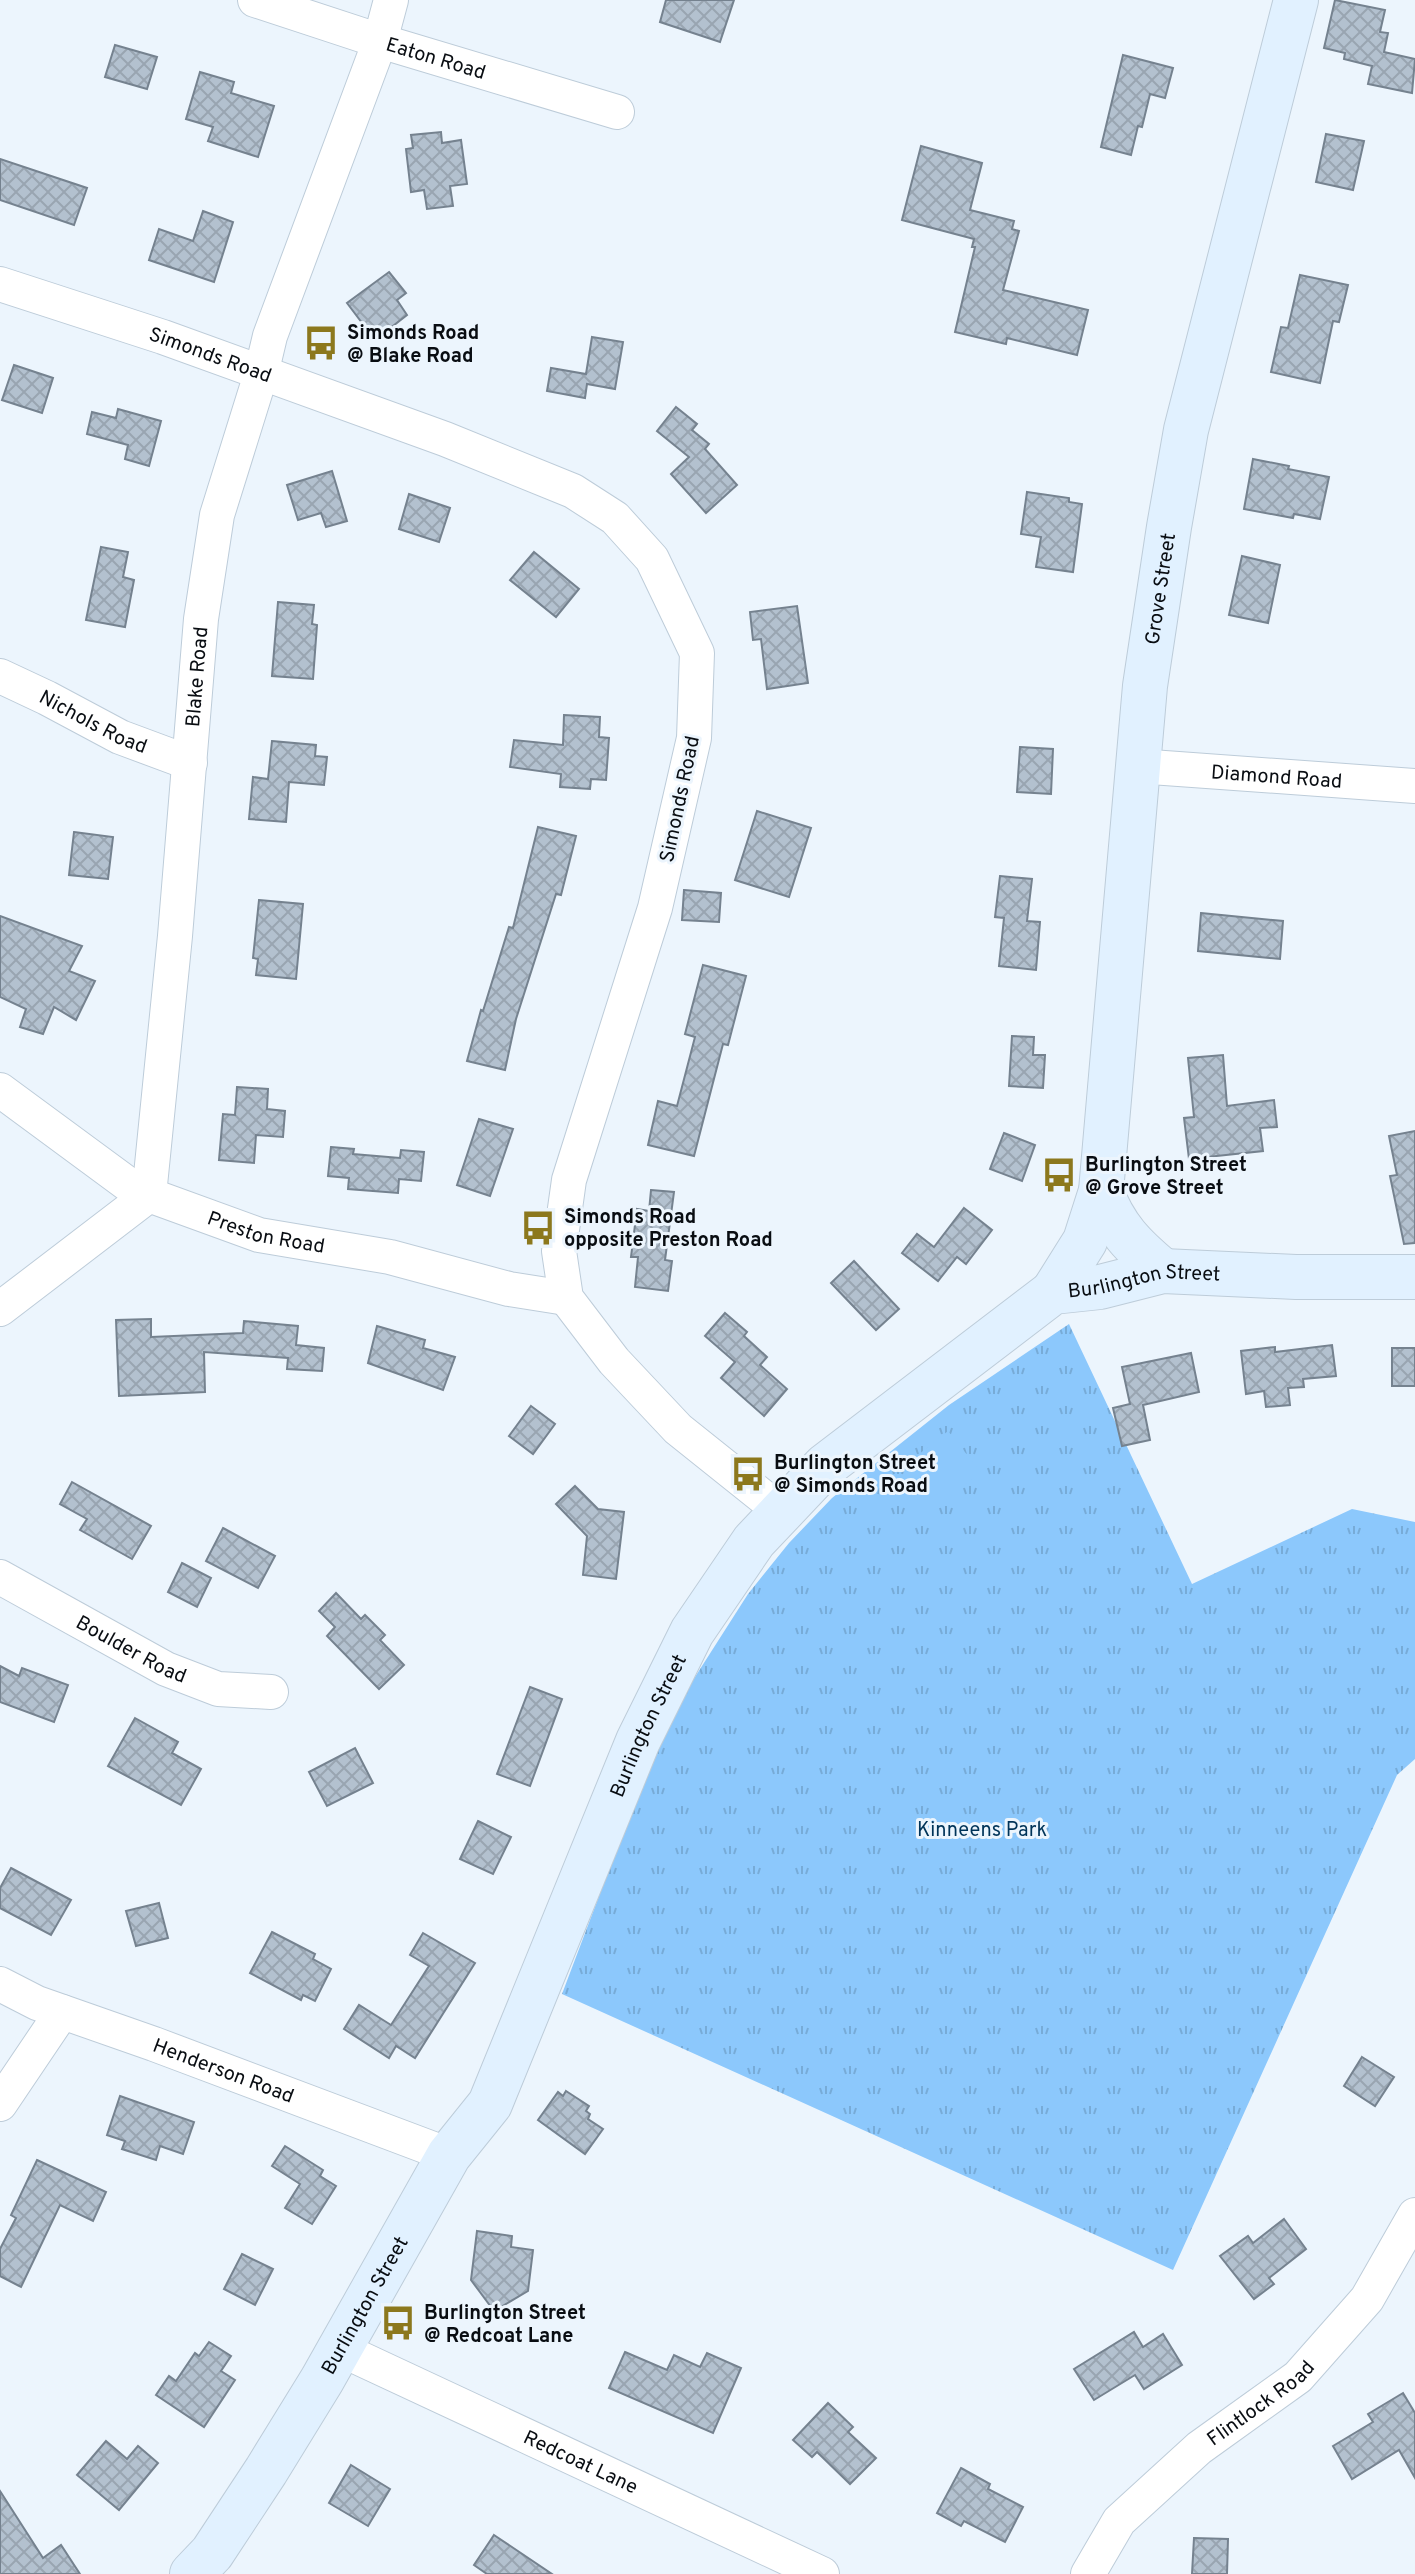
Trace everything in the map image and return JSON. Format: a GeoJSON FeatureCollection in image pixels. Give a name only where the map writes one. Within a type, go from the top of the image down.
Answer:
{"type":"FeatureCollection","features":[{"type":"Feature","properties":{"kind":"main road","name":"Grove Street"},"geometry":{"type":"LineString","coordinates":[[1053,1292],[1085,1241],[1101,1191],[1145,686],[1186,430],[1296,0]]}},
{"type":"Feature","properties":{"kind":"main road"},"geometry":{"type":"LineString","coordinates":[[1101,1191],[1109,1212],[1130,1243],[1163,1271]]}},
{"type":"Feature","properties":{"kind":"main road","name":"Burlington Street"},"geometry":{"type":"LineString","coordinates":[[192,2574],[212,2553],[266,2471],[340,2349],[449,2155],[490,2104],[638,1741],[692,1632],[754,1541],[825,1466],[1053,1292],[1100,1287],[1163,1271],[1296,1277],[1415,1277]]}},
{"type":"Feature","properties":{"kind":"street","name":"Eaton Road"},"geometry":{"type":"LineString","coordinates":[[255,0],[617,112]]}},
{"type":"Feature","properties":{"kind":"street","name":"Blake Road"},"geometry":{"type":"LineString","coordinates":[[149,1195],[201,619],[217,515],[270,336],[380,41],[391,0]]}},
{"type":"Feature","properties":{"kind":"street","name":"Simonds Road"},"geometry":{"type":"LineString","coordinates":[[0,284],[163,337],[445,439],[573,491],[615,518],[652,559],[697,653],[694,738],[655,908],[569,1180],[559,1251],[566,1298],[614,1361],[678,1429],[783,1513]]}},
{"type":"Feature","properties":{"kind":"street","name":"Nichols Road"},"geometry":{"type":"LineString","coordinates":[[0,676],[120,737],[190,763]]}},
{"type":"Feature","properties":{"kind":"street","name":"Diamond Road"},"geometry":{"type":"LineString","coordinates":[[1137,766],[1415,786]]}},
{"type":"Feature","properties":{"kind":"street","name":"Preston Road"},"geometry":{"type":"LineString","coordinates":[[0,1090],[129,1185],[149,1195],[259,1235],[390,1257],[509,1289],[566,1298]]}},
{"type":"Feature","properties":{"kind":"street"},"geometry":{"type":"LineString","coordinates":[[0,1309],[149,1195]]}},
{"type":"Feature","properties":{"kind":"street","name":"Boulder Road"},"geometry":{"type":"LineString","coordinates":[[0,1577],[166,1669],[218,1689],[271,1692]]}},
{"type":"Feature","properties":{"kind":"street","name":"Henderson Road"},"geometry":{"type":"LineString","coordinates":[[0,1984],[37,2003],[449,2155]]}},
{"type":"Feature","properties":{"kind":"street"},"geometry":{"type":"LineString","coordinates":[[0,2104],[62,2012]]}},
{"type":"Feature","properties":{"kind":"street","name":"Flintlock Road"},"geometry":{"type":"LineString","coordinates":[[1088,2574],[1119,2521],[1199,2448],[1298,2377],[1367,2299],[1415,2215]]}},
{"type":"Feature","properties":{"kind":"street","name":"Redcoat Lane"},"geometry":{"type":"LineString","coordinates":[[340,2349],[822,2574]]}},
{"type":"Feature","properties":{"kind":"green space","name":"Kinneens Park"},"geometry":{"type":"Polygon","coordinates":[[[1069,1324],[1192,1584],[1352,1509],[1415,1522],[1415,1759],[1397,1775],[1173,2270],[562,1994],[618,1846],[679,1702],[748,1594],[789,1543],[832,1498],[949,1405],[1069,1324]]]}},
{"type":"Feature","properties":{"kind":"green space"},"geometry":{"type":"Polygon","coordinates":[[[948,1431],[981,1472],[937,1507],[904,1466],[948,1431]]]}},
{"type":"Feature","properties":{"kind":"building"},"geometry":{"type":"Polygon","coordinates":[[[666,0],[734,0],[720,42],[660,22],[666,0]]]}},
{"type":"Feature","properties":{"kind":"building"},"geometry":{"type":"Polygon","coordinates":[[[1335,0],[1385,10],[1380,32],[1388,33],[1384,52],[1415,59],[1412,93],[1368,84],[1372,66],[1344,59],[1345,53],[1324,48],[1335,0]]]}},
{"type":"Feature","properties":{"kind":"building"},"geometry":{"type":"Polygon","coordinates":[[[115,45],[157,57],[147,89],[105,77],[115,45]]]}},
{"type":"Feature","properties":{"kind":"building"},"geometry":{"type":"Polygon","coordinates":[[[1123,55],[1173,68],[1165,98],[1150,94],[1131,155],[1101,147],[1123,55]]]}},
{"type":"Feature","properties":{"kind":"building"},"geometry":{"type":"Polygon","coordinates":[[[200,72],[234,82],[231,93],[274,106],[258,157],[208,141],[213,127],[186,119],[200,72]]]}},
{"type":"Feature","properties":{"kind":"building"},"geometry":{"type":"Polygon","coordinates":[[[441,132],[442,143],[461,140],[467,184],[450,186],[453,206],[427,209],[424,190],[411,192],[406,149],[413,148],[411,135],[441,132]]]}},
{"type":"Feature","properties":{"kind":"building"},"geometry":{"type":"Polygon","coordinates":[[[1326,134],[1364,141],[1353,190],[1316,182],[1326,134]]]}},
{"type":"Feature","properties":{"kind":"building"},"geometry":{"type":"Polygon","coordinates":[[[921,146],[982,163],[970,210],[1014,221],[1012,229],[1019,231],[1003,290],[1088,310],[1077,355],[1007,338],[1006,344],[955,332],[975,247],[972,247],[974,239],[902,220],[921,146]]]}},
{"type":"Feature","properties":{"kind":"building"},"geometry":{"type":"Polygon","coordinates":[[[0,159],[87,188],[74,225],[0,200],[0,159]]]}},
{"type":"Feature","properties":{"kind":"building"},"geometry":{"type":"Polygon","coordinates":[[[203,211],[233,222],[214,282],[149,260],[159,229],[193,241],[203,211]]]}},
{"type":"Feature","properties":{"kind":"building"},"geometry":{"type":"Polygon","coordinates":[[[389,272],[406,293],[397,300],[407,315],[375,340],[347,303],[389,272]]]}},
{"type":"Feature","properties":{"kind":"building"},"geometry":{"type":"Polygon","coordinates":[[[1300,275],[1348,285],[1339,322],[1333,321],[1320,383],[1271,372],[1281,327],[1288,328],[1300,275]]]}},
{"type":"Feature","properties":{"kind":"building"},"geometry":{"type":"Polygon","coordinates":[[[592,337],[623,342],[615,389],[587,384],[585,398],[547,391],[551,368],[586,374],[592,337]]]}},
{"type":"Feature","properties":{"kind":"building"},"geometry":{"type":"Polygon","coordinates":[[[14,365],[53,378],[42,413],[2,400],[14,365]]]}},
{"type":"Feature","properties":{"kind":"building"},"geometry":{"type":"Polygon","coordinates":[[[676,407],[697,424],[692,430],[709,444],[705,449],[737,485],[706,513],[671,474],[689,457],[657,431],[676,407]]]}},
{"type":"Feature","properties":{"kind":"building"},"geometry":{"type":"Polygon","coordinates":[[[118,409],[161,421],[149,466],[125,459],[128,445],[87,434],[92,412],[116,418],[118,409]]]}},
{"type":"Feature","properties":{"kind":"building"},"geometry":{"type":"Polygon","coordinates":[[[1253,459],[1329,477],[1320,519],[1294,514],[1293,518],[1244,509],[1253,459]]]}},
{"type":"Feature","properties":{"kind":"building"},"geometry":{"type":"Polygon","coordinates":[[[332,471],[347,521],[326,527],[321,513],[298,520],[287,485],[332,471]]]}},
{"type":"Feature","properties":{"kind":"building"},"geometry":{"type":"Polygon","coordinates":[[[1027,492],[1069,498],[1069,502],[1082,504],[1073,572],[1036,567],[1041,537],[1021,534],[1027,492]]]}},
{"type":"Feature","properties":{"kind":"building"},"geometry":{"type":"Polygon","coordinates":[[[409,494],[450,508],[439,542],[399,529],[409,494]]]}},
{"type":"Feature","properties":{"kind":"building"},"geometry":{"type":"Polygon","coordinates":[[[101,547],[128,552],[123,577],[134,580],[125,627],[86,620],[101,547]]]}},
{"type":"Feature","properties":{"kind":"building"},"geometry":{"type":"Polygon","coordinates":[[[534,552],[579,589],[556,617],[510,580],[534,552]]]}},
{"type":"Feature","properties":{"kind":"building"},"geometry":{"type":"Polygon","coordinates":[[[1242,556],[1280,565],[1268,623],[1229,615],[1242,556]]]}},
{"type":"Feature","properties":{"kind":"building"},"geometry":{"type":"Polygon","coordinates":[[[278,602],[314,605],[312,624],[317,625],[313,679],[272,676],[278,602]]]}},
{"type":"Feature","properties":{"kind":"building"},"geometry":{"type":"Polygon","coordinates":[[[797,606],[808,683],[767,689],[761,639],[753,640],[750,612],[797,606]]]}},
{"type":"Feature","properties":{"kind":"building"},"geometry":{"type":"Polygon","coordinates":[[[564,715],[600,717],[599,737],[609,738],[606,780],[591,779],[590,789],[560,787],[561,774],[510,767],[514,740],[563,745],[564,715]]]}},
{"type":"Feature","properties":{"kind":"building"},"geometry":{"type":"Polygon","coordinates":[[[272,741],[316,745],[315,756],[327,757],[324,785],[289,782],[286,822],[249,819],[253,777],[268,779],[272,741]]]}},
{"type":"Feature","properties":{"kind":"building"},"geometry":{"type":"Polygon","coordinates":[[[1020,747],[1053,749],[1051,794],[1017,792],[1020,747]]]}},
{"type":"Feature","properties":{"kind":"building"},"geometry":{"type":"Polygon","coordinates":[[[757,811],[811,828],[789,897],[735,880],[757,811]]]}},
{"type":"Feature","properties":{"kind":"building"},"geometry":{"type":"Polygon","coordinates":[[[538,827],[576,836],[561,895],[556,894],[516,1019],[505,1070],[467,1061],[509,927],[513,928],[538,827]]]}},
{"type":"Feature","properties":{"kind":"building"},"geometry":{"type":"Polygon","coordinates":[[[74,832],[113,837],[108,879],[69,875],[74,832]]]}},
{"type":"Feature","properties":{"kind":"building"},"geometry":{"type":"Polygon","coordinates":[[[1000,876],[1032,879],[1027,921],[1040,922],[1036,970],[999,966],[1004,918],[995,917],[1000,876]]]}},
{"type":"Feature","properties":{"kind":"building"},"geometry":{"type":"Polygon","coordinates":[[[684,890],[721,893],[719,922],[682,920],[684,890]]]}},
{"type":"Feature","properties":{"kind":"building"},"geometry":{"type":"Polygon","coordinates":[[[259,900],[303,904],[296,979],[256,975],[258,959],[253,958],[259,900]]]}},
{"type":"Feature","properties":{"kind":"building"},"geometry":{"type":"Polygon","coordinates":[[[1201,913],[1283,921],[1280,959],[1198,951],[1201,913]]]}},
{"type":"Feature","properties":{"kind":"building"},"geometry":{"type":"Polygon","coordinates":[[[0,916],[82,946],[69,971],[95,981],[76,1020],[54,1007],[43,1034],[20,1027],[26,1009],[0,997],[0,916]]]}},
{"type":"Feature","properties":{"kind":"building"},"geometry":{"type":"Polygon","coordinates":[[[703,965],[746,976],[728,1045],[723,1044],[694,1156],[648,1145],[658,1101],[677,1106],[695,1037],[685,1034],[703,965]]]}},
{"type":"Feature","properties":{"kind":"building"},"geometry":{"type":"Polygon","coordinates":[[[1012,1036],[1034,1037],[1033,1055],[1045,1055],[1043,1088],[1009,1086],[1012,1036]]]}},
{"type":"Feature","properties":{"kind":"building"},"geometry":{"type":"Polygon","coordinates":[[[1223,1055],[1227,1106],[1274,1100],[1277,1127],[1260,1128],[1263,1151],[1189,1159],[1184,1118],[1194,1117],[1188,1058],[1223,1055]]]}},
{"type":"Feature","properties":{"kind":"building"},"geometry":{"type":"Polygon","coordinates":[[[237,1087],[268,1089],[267,1109],[285,1111],[283,1137],[256,1135],[254,1163],[219,1160],[223,1114],[235,1115],[237,1087]]]}},
{"type":"Feature","properties":{"kind":"building"},"geometry":{"type":"Polygon","coordinates":[[[479,1119],[513,1129],[490,1196],[457,1185],[479,1119]]]}},
{"type":"Feature","properties":{"kind":"building"},"geometry":{"type":"Polygon","coordinates":[[[1415,1131],[1415,1243],[1404,1244],[1390,1176],[1397,1175],[1389,1136],[1415,1131]]]}},
{"type":"Feature","properties":{"kind":"building"},"geometry":{"type":"Polygon","coordinates":[[[1004,1133],[1035,1145],[1022,1181],[990,1169],[1004,1133]]]}},
{"type":"Feature","properties":{"kind":"building"},"geometry":{"type":"Polygon","coordinates":[[[331,1147],[354,1149],[353,1154],[400,1158],[401,1150],[424,1152],[421,1181],[399,1179],[398,1193],[348,1189],[349,1178],[328,1176],[331,1147]]]}},
{"type":"Feature","properties":{"kind":"building"},"geometry":{"type":"Polygon","coordinates":[[[651,1190],[674,1192],[665,1260],[672,1261],[668,1291],[635,1287],[638,1257],[631,1257],[637,1209],[649,1211],[651,1190]]]}},
{"type":"Feature","properties":{"kind":"building"},"geometry":{"type":"Polygon","coordinates":[[[964,1208],[992,1230],[966,1264],[957,1257],[938,1281],[902,1253],[917,1234],[934,1247],[964,1208]]]}},
{"type":"Feature","properties":{"kind":"building"},"geometry":{"type":"Polygon","coordinates":[[[854,1261],[899,1309],[876,1330],[831,1283],[854,1261]]]}},
{"type":"Feature","properties":{"kind":"building"},"geometry":{"type":"Polygon","coordinates":[[[725,1313],[747,1332],[744,1336],[767,1357],[760,1365],[787,1389],[764,1416],[721,1378],[735,1362],[705,1336],[725,1313]]]}},
{"type":"Feature","properties":{"kind":"building"},"geometry":{"type":"Polygon","coordinates":[[[151,1319],[151,1337],[243,1333],[244,1321],[298,1326],[296,1345],[324,1348],[322,1371],[287,1369],[288,1358],[204,1352],[205,1392],[119,1396],[116,1320],[151,1319]]]}},
{"type":"Feature","properties":{"kind":"building"},"geometry":{"type":"Polygon","coordinates":[[[377,1326],[425,1340],[423,1348],[455,1357],[443,1390],[368,1363],[377,1326]]]}},
{"type":"Feature","properties":{"kind":"building"},"geometry":{"type":"Polygon","coordinates":[[[1332,1345],[1336,1376],[1303,1379],[1304,1387],[1288,1388],[1290,1405],[1266,1407],[1264,1391],[1246,1394],[1241,1351],[1275,1347],[1275,1352],[1332,1345]]]}},
{"type":"Feature","properties":{"kind":"building"},"geometry":{"type":"Polygon","coordinates":[[[1392,1348],[1415,1348],[1415,1386],[1392,1386],[1392,1348]]]}},
{"type":"Feature","properties":{"kind":"building"},"geometry":{"type":"Polygon","coordinates":[[[1191,1353],[1199,1392],[1143,1405],[1150,1440],[1122,1446],[1113,1408],[1130,1404],[1122,1367],[1191,1353]]]}},
{"type":"Feature","properties":{"kind":"building"},"geometry":{"type":"Polygon","coordinates":[[[531,1406],[555,1424],[533,1454],[509,1436],[531,1406]]]}},
{"type":"Feature","properties":{"kind":"building"},"geometry":{"type":"Polygon","coordinates":[[[72,1482],[151,1526],[132,1559],[80,1530],[87,1519],[60,1504],[72,1482]]]}},
{"type":"Feature","properties":{"kind":"building"},"geometry":{"type":"Polygon","coordinates":[[[575,1486],[598,1509],[624,1512],[616,1579],[583,1575],[587,1536],[556,1504],[575,1486]]]}},
{"type":"Feature","properties":{"kind":"building"},"geometry":{"type":"Polygon","coordinates":[[[223,1528],[275,1556],[258,1588],[206,1561],[223,1528]]]}},
{"type":"Feature","properties":{"kind":"building"},"geometry":{"type":"Polygon","coordinates":[[[182,1563],[211,1578],[197,1607],[168,1592],[182,1563]]]}},
{"type":"Feature","properties":{"kind":"building"},"geometry":{"type":"Polygon","coordinates":[[[336,1593],[361,1619],[365,1615],[385,1635],[380,1640],[404,1665],[379,1689],[327,1636],[335,1627],[319,1611],[336,1593]]]}},
{"type":"Feature","properties":{"kind":"building"},"geometry":{"type":"Polygon","coordinates":[[[0,1666],[19,1676],[22,1668],[68,1685],[54,1722],[0,1702],[0,1666]]]}},
{"type":"Feature","properties":{"kind":"building"},"geometry":{"type":"Polygon","coordinates":[[[530,1687],[562,1699],[530,1786],[497,1774],[530,1687]]]}},
{"type":"Feature","properties":{"kind":"building"},"geometry":{"type":"Polygon","coordinates":[[[135,1718],[178,1742],[172,1753],[201,1769],[181,1805],[108,1766],[135,1718]]]}},
{"type":"Feature","properties":{"kind":"building"},"geometry":{"type":"Polygon","coordinates":[[[355,1748],[373,1783],[327,1806],[309,1772],[355,1748]]]}},
{"type":"Feature","properties":{"kind":"building"},"geometry":{"type":"Polygon","coordinates":[[[478,1821],[511,1837],[493,1874],[460,1859],[478,1821]]]}},
{"type":"Feature","properties":{"kind":"building"},"geometry":{"type":"Polygon","coordinates":[[[11,1868],[71,1900],[51,1935],[0,1908],[0,1888],[11,1868]]]}},
{"type":"Feature","properties":{"kind":"building"},"geometry":{"type":"Polygon","coordinates":[[[159,1903],[168,1938],[136,1946],[126,1911],[159,1903]]]}},
{"type":"Feature","properties":{"kind":"building"},"geometry":{"type":"Polygon","coordinates":[[[272,1932],[315,1954],[313,1959],[331,1969],[315,2001],[303,1995],[301,2000],[250,1973],[272,1932]]]}},
{"type":"Feature","properties":{"kind":"building"},"geometry":{"type":"Polygon","coordinates":[[[423,1933],[475,1963],[415,2058],[396,2046],[389,2058],[344,2029],[359,2005],[391,2025],[429,1966],[410,1955],[423,1933]]]}},
{"type":"Feature","properties":{"kind":"building"},"geometry":{"type":"Polygon","coordinates":[[[1362,2057],[1394,2077],[1375,2106],[1344,2086],[1362,2057]]]}},
{"type":"Feature","properties":{"kind":"building"},"geometry":{"type":"Polygon","coordinates":[[[566,2091],[589,2106],[586,2111],[590,2114],[588,2119],[603,2129],[585,2154],[538,2120],[558,2092],[563,2096],[566,2091]]]}},
{"type":"Feature","properties":{"kind":"building"},"geometry":{"type":"Polygon","coordinates":[[[120,2096],[194,2122],[183,2154],[160,2146],[156,2160],[122,2149],[125,2141],[107,2135],[120,2096]]]}},
{"type":"Feature","properties":{"kind":"building"},"geometry":{"type":"Polygon","coordinates":[[[285,2146],[323,2170],[320,2176],[336,2186],[312,2224],[285,2208],[300,2184],[272,2166],[285,2146]]]}},
{"type":"Feature","properties":{"kind":"building"},"geometry":{"type":"Polygon","coordinates":[[[37,2160],[106,2192],[93,2221],[60,2205],[21,2287],[0,2276],[0,2249],[16,2218],[11,2215],[37,2160]]]}},
{"type":"Feature","properties":{"kind":"building"},"geometry":{"type":"Polygon","coordinates":[[[1284,2219],[1306,2249],[1269,2278],[1274,2284],[1254,2299],[1220,2256],[1248,2236],[1253,2243],[1284,2219]]]}},
{"type":"Feature","properties":{"kind":"building"},"geometry":{"type":"Polygon","coordinates":[[[477,2231],[512,2236],[511,2247],[533,2250],[528,2291],[494,2311],[471,2280],[477,2231]]]}},
{"type":"Feature","properties":{"kind":"building"},"geometry":{"type":"Polygon","coordinates":[[[242,2254],[273,2269],[255,2305],[224,2289],[242,2254]]]}},
{"type":"Feature","properties":{"kind":"building"},"geometry":{"type":"Polygon","coordinates":[[[1134,2332],[1143,2347],[1163,2334],[1182,2365],[1144,2389],[1135,2375],[1094,2400],[1074,2369],[1134,2332]]]}},
{"type":"Feature","properties":{"kind":"building"},"geometry":{"type":"Polygon","coordinates":[[[209,2342],[231,2356],[221,2371],[235,2380],[204,2427],[156,2395],[169,2376],[176,2381],[195,2353],[199,2356],[209,2342]]]}},
{"type":"Feature","properties":{"kind":"building"},"geometry":{"type":"Polygon","coordinates":[[[625,2352],[667,2370],[674,2355],[700,2367],[707,2353],[741,2368],[713,2433],[609,2388],[625,2352]]]}},
{"type":"Feature","properties":{"kind":"building"},"geometry":{"type":"Polygon","coordinates":[[[1403,2393],[1415,2413],[1415,2478],[1399,2450],[1352,2479],[1333,2446],[1373,2422],[1368,2414],[1403,2393]]]}},
{"type":"Feature","properties":{"kind":"building"},"geometry":{"type":"Polygon","coordinates":[[[828,2403],[853,2427],[848,2432],[876,2458],[850,2484],[817,2452],[812,2457],[793,2440],[828,2403]]]}},
{"type":"Feature","properties":{"kind":"building"},"geometry":{"type":"Polygon","coordinates":[[[106,2441],[127,2459],[138,2446],[158,2463],[119,2510],[77,2475],[106,2441]]]}},
{"type":"Feature","properties":{"kind":"building"},"geometry":{"type":"Polygon","coordinates":[[[351,2465],[390,2489],[368,2526],[329,2503],[351,2465]]]}},
{"type":"Feature","properties":{"kind":"building"},"geometry":{"type":"Polygon","coordinates":[[[961,2468],[990,2484],[988,2489],[1023,2507],[1005,2542],[964,2521],[961,2526],[937,2513],[961,2468]]]}},
{"type":"Feature","properties":{"kind":"building"},"geometry":{"type":"Polygon","coordinates":[[[0,2491],[43,2558],[61,2545],[80,2574],[0,2574],[0,2491]]]}},
{"type":"Feature","properties":{"kind":"building"},"geometry":{"type":"Polygon","coordinates":[[[494,2535],[552,2574],[487,2574],[474,2565],[494,2535]]]}},
{"type":"Feature","properties":{"kind":"building"},"geometry":{"type":"Polygon","coordinates":[[[1194,2538],[1228,2539],[1227,2574],[1192,2574],[1194,2538]]]}},
{"type":"Feature","properties":{"kind":"place","name":"Simonds Road @ Blake Road"},"geometry":{"type":"Point","coordinates":[321,343]}},
{"type":"Feature","properties":{"kind":"place","name":"Burlington Street @ Grove Street"},"geometry":{"type":"Point","coordinates":[1059,1175]}},
{"type":"Feature","properties":{"kind":"place","name":"Simonds Road opposite Preston Road"},"geometry":{"type":"Point","coordinates":[538,1228]}},
{"type":"Feature","properties":{"kind":"place","name":"Burlington Street @ Simonds Road"},"geometry":{"type":"Point","coordinates":[748,1474]}},
{"type":"Feature","properties":{"kind":"place","name":"Burlington Street @ Redcoat Lane"},"geometry":{"type":"Point","coordinates":[398,2323]}}]}
